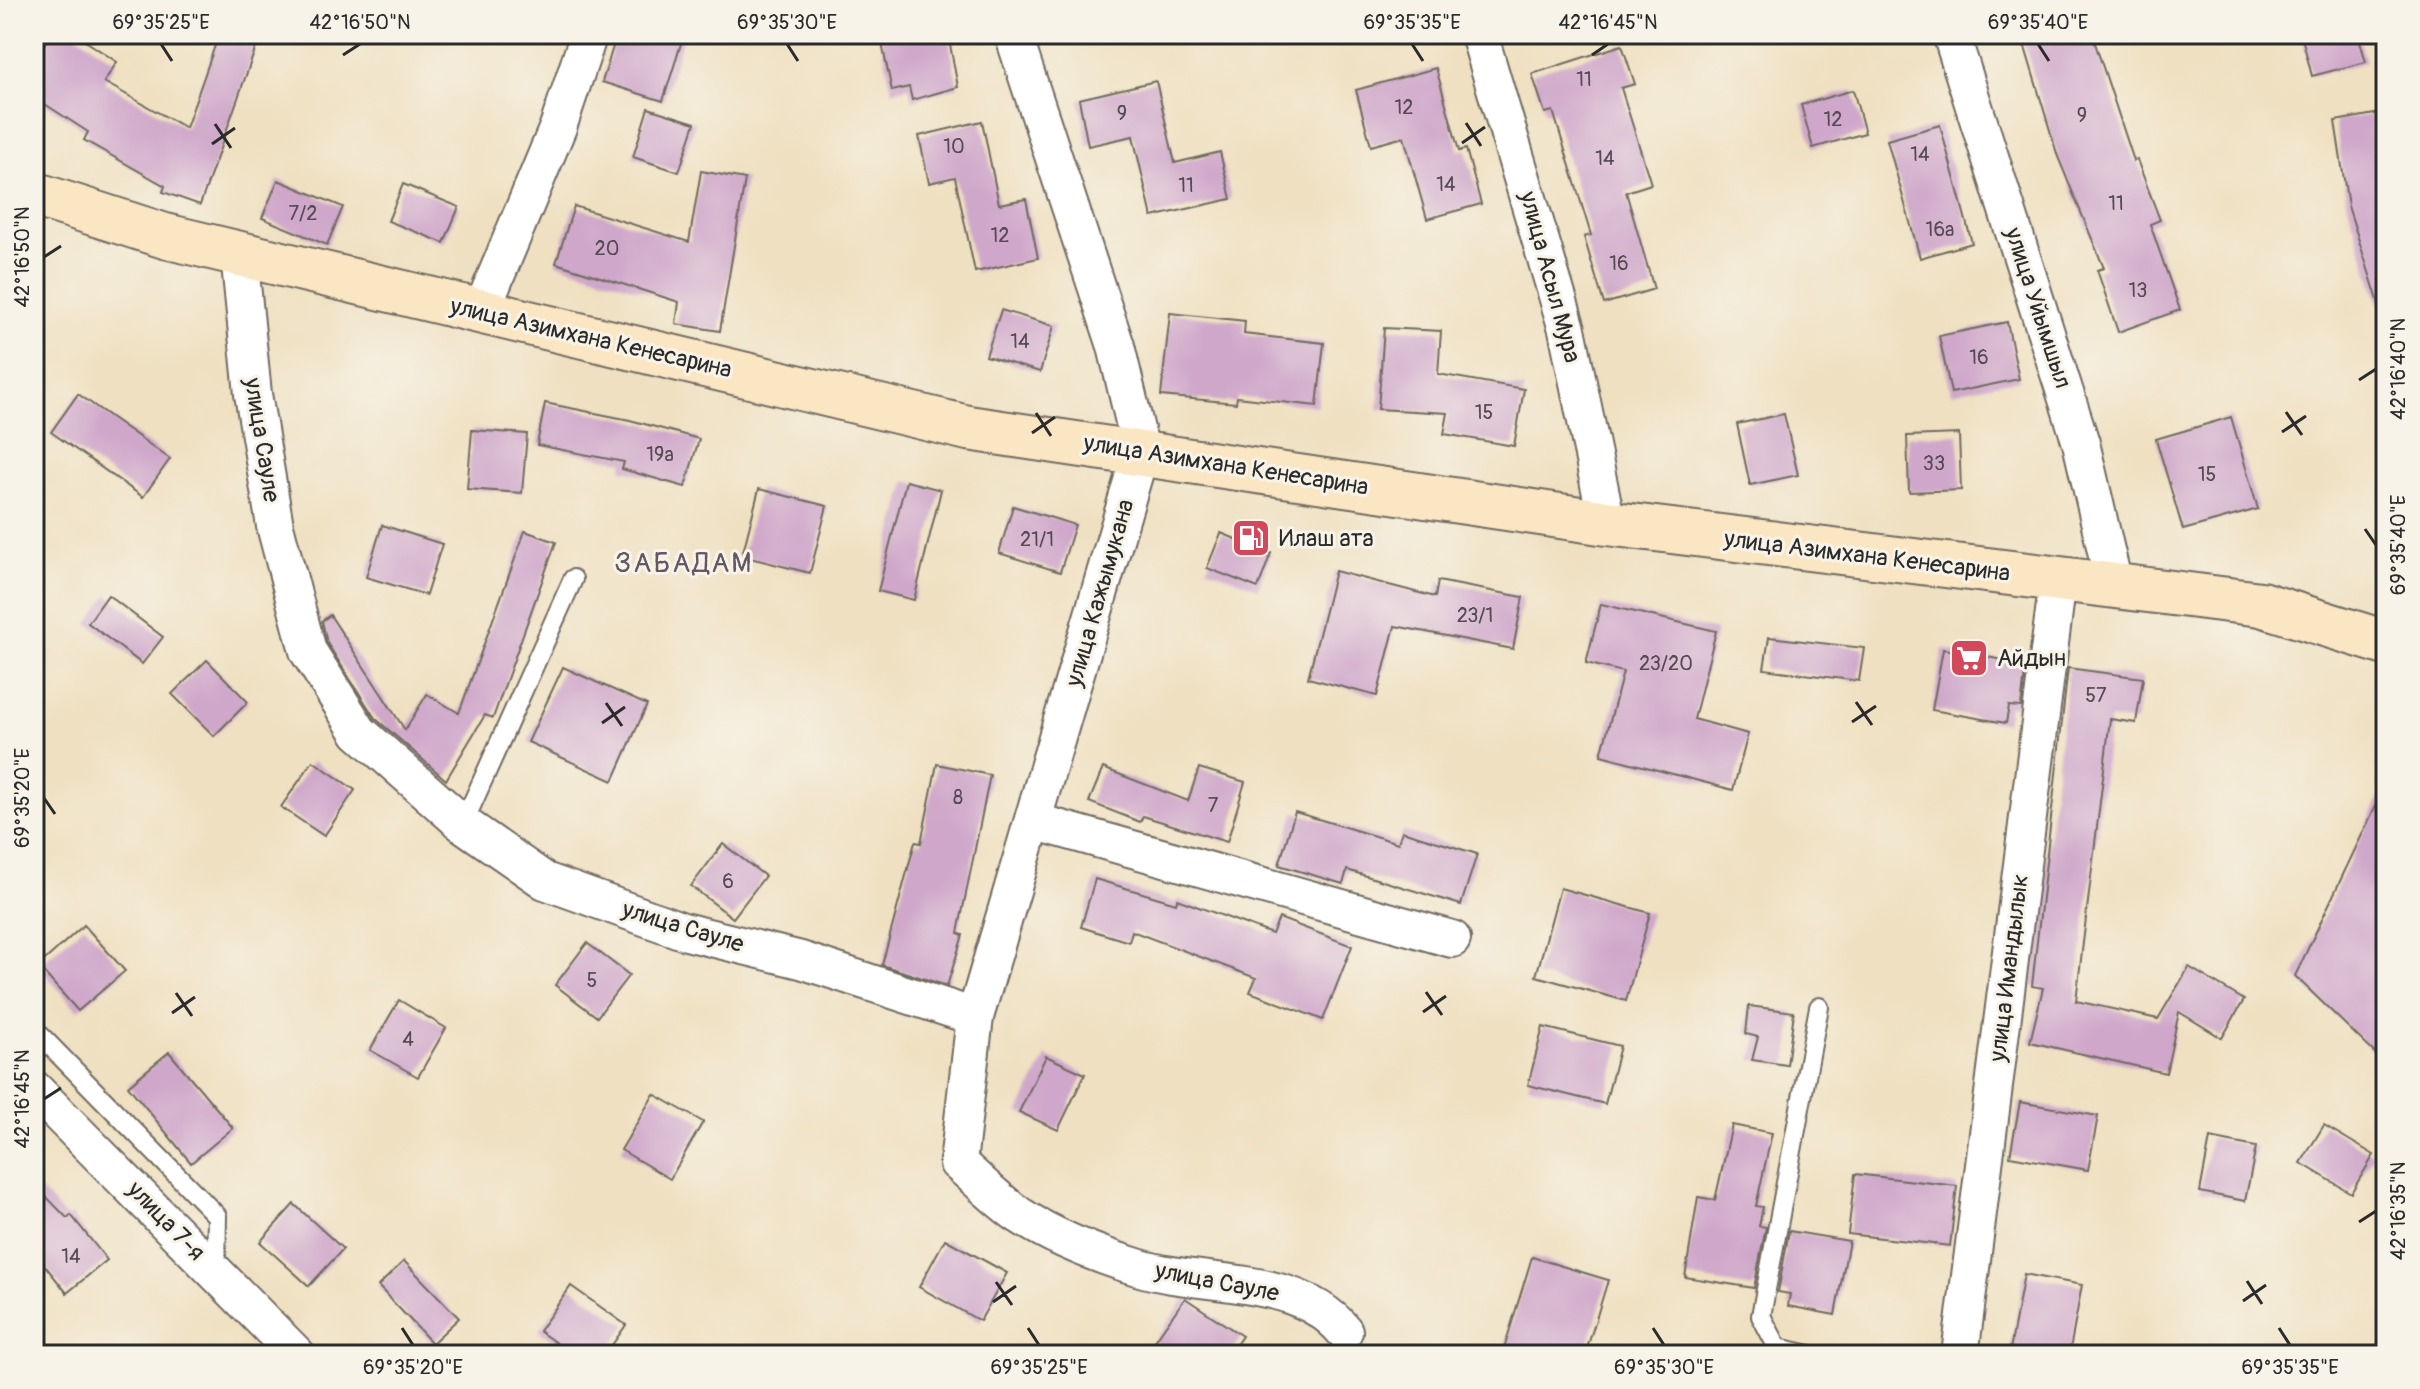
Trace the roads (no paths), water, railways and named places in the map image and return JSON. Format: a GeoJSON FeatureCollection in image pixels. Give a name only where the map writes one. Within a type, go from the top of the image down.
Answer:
{"type":"FeatureCollection","features":[{"type":"Feature","properties":{"kind":"street"},"geometry":{"type":"LineString","coordinates":[[481,312],[558,127],[589,34]]}},
{"type":"Feature","properties":{"kind":"street","name":"улица Кажымукана"},"geometry":{"type":"LineString","coordinates":[[975,1017],[1141,451],[1116,346],[1013,34]]}},
{"type":"Feature","properties":{"kind":"street","name":"улица Асыл Мура"},"geometry":{"type":"LineString","coordinates":[[1479,34],[1567,329],[1607,523]]}},
{"type":"Feature","properties":{"kind":"street","name":"улица Уйымшыл"},"geometry":{"type":"LineString","coordinates":[[1951,34],[2081,443],[2114,585]]}},
{"type":"Feature","properties":{"kind":"street","name":"улица Азимхана Кенесарина"},"geometry":{"type":"LineString","coordinates":[[34,194],[165,236],[968,428],[1141,451],[1607,523],[2261,604],[2386,643]]}},
{"type":"Feature","properties":{"kind":"street","name":"улица Сауле"},"geometry":{"type":"LineString","coordinates":[[239,254],[253,394],[275,526],[308,651],[359,732],[463,824],[545,881],[683,931],[801,960],[975,1017],[958,1163],[1018,1214],[1072,1242],[1138,1268],[1288,1295],[1330,1314],[1344,1331]]}},
{"type":"Feature","properties":{"kind":"street","name":"улица Имандылык"},"geometry":{"type":"LineString","coordinates":[[1960,1355],[2058,580]]}},
{"type":"Feature","properties":{"kind":"street"},"geometry":{"type":"LineString","coordinates":[[1033,821],[1452,939]]}},
{"type":"Feature","properties":{"kind":"street","name":"улица 7-я"},"geometry":{"type":"LineString","coordinates":[[34,1089],[297,1355]]}},
{"type":"Feature","properties":{"kind":"lane"},"geometry":{"type":"LineString","coordinates":[[463,824],[573,579]]}},
{"type":"Feature","properties":{"kind":"lane"},"geometry":{"type":"LineString","coordinates":[[1810,1355],[1778,1348],[1761,1316],[1819,1007]]}},
{"type":"Feature","properties":{"kind":"lane"},"geometry":{"type":"LineString","coordinates":[[34,1029],[217,1216],[216,1273]]}},
{"type":"Feature","properties":{"kind":"place","name":"Илаш ата"},"geometry":{"type":"Point","coordinates":[1251,538]}},
{"type":"Feature","properties":{"kind":"place","name":"Айдын"},"geometry":{"type":"Point","coordinates":[1969,658]}},
{"type":"Feature","properties":{"kind":"district","name":"ЗАБАДАМ"},"geometry":{"type":"Point","coordinates":[684,563]}}]}
